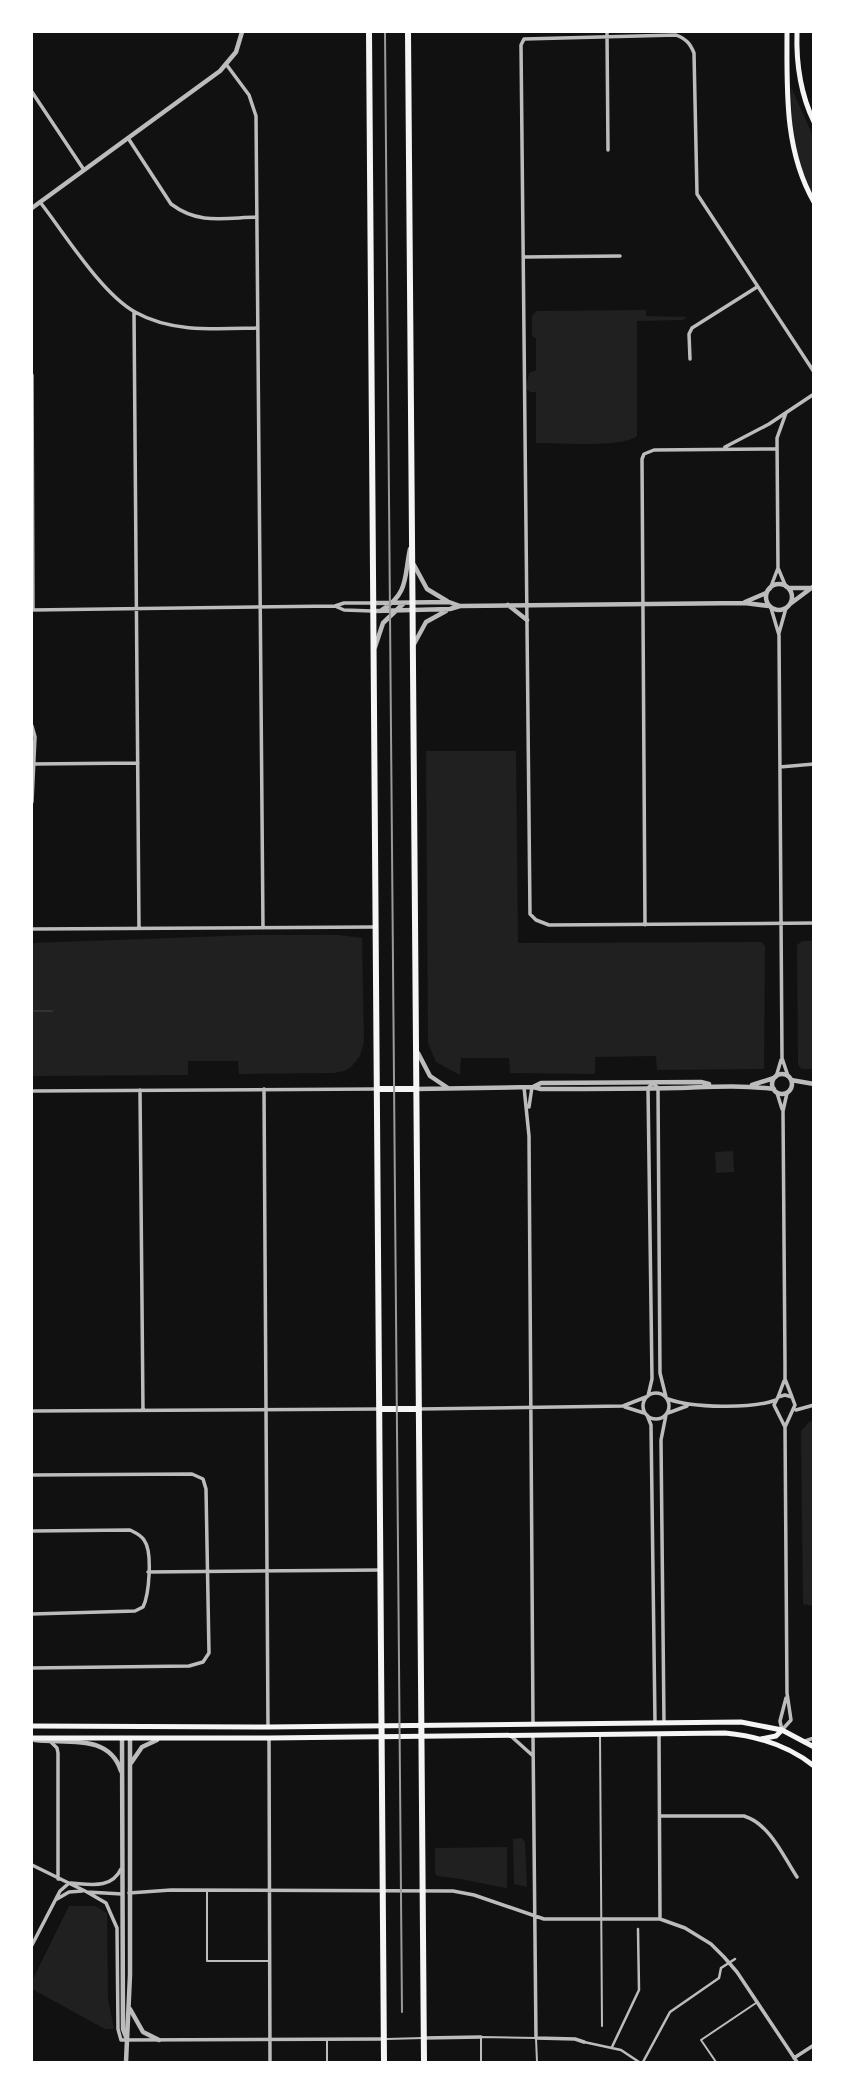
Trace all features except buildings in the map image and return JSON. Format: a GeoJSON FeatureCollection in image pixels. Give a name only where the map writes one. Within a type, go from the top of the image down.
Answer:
{"type":"FeatureCollection","features":[{"type":"Feature","properties":{"kind":"highway"},"geometry":{"type":"LineString","coordinates":[[369,32],[374,603],[377,611],[376,927],[384,2063]]}},
{"type":"Feature","properties":{"kind":"highway"},"geometry":{"type":"LineString","coordinates":[[408,32],[412,541],[410,605],[413,647],[424,2063]]}},
{"type":"Feature","properties":{"kind":"highway"},"geometry":{"type":"LineString","coordinates":[[378,1089],[416,1089]]}},
{"type":"Feature","properties":{"kind":"highway"},"geometry":{"type":"LineString","coordinates":[[380,1409],[419,1409]]}},
{"type":"Feature","properties":{"kind":"main road"},"geometry":{"type":"LineString","coordinates":[[787,32],[791,137],[797,164],[814,202]]}},
{"type":"Feature","properties":{"kind":"main road"},"geometry":{"type":"LineString","coordinates":[[797,32],[796,54],[800,85],[814,121]]}},
{"type":"Feature","properties":{"kind":"main road"},"geometry":{"type":"LineString","coordinates":[[577,1722],[577,1735]]}},
{"type":"Feature","properties":{"kind":"main road"},"geometry":{"type":"LineString","coordinates":[[32,1726],[268,1727],[741,1722],[782,1730],[814,1747]]}},
{"type":"Feature","properties":{"kind":"main road"},"geometry":{"type":"LineString","coordinates":[[533,1723],[533,1735]]}},
{"type":"Feature","properties":{"kind":"main road"},"geometry":{"type":"LineString","coordinates":[[654,1723],[659,1734]]}},
{"type":"Feature","properties":{"kind":"main road"},"geometry":{"type":"LineString","coordinates":[[659,1734],[664,1723]]}},
{"type":"Feature","properties":{"kind":"main road"},"geometry":{"type":"LineString","coordinates":[[122,1738],[123,1725]]}},
{"type":"Feature","properties":{"kind":"main road"},"geometry":{"type":"LineString","coordinates":[[130,1725],[130,1738]]}},
{"type":"Feature","properties":{"kind":"main road"},"geometry":{"type":"LineString","coordinates":[[758,1739],[776,1736],[782,1730]]}},
{"type":"Feature","properties":{"kind":"main road"},"geometry":{"type":"LineString","coordinates":[[782,1730],[781,1736],[786,1749]]}},
{"type":"Feature","properties":{"kind":"main road"},"geometry":{"type":"LineString","coordinates":[[32,1739],[725,1733],[758,1739],[786,1749],[814,1766]]}},
{"type":"Feature","properties":{"kind":"street"},"geometry":{"type":"LineString","coordinates":[[32,208],[226,64],[236,52],[242,32]]}},
{"type":"Feature","properties":{"kind":"street"},"geometry":{"type":"LineString","coordinates":[[607,34],[608,150]]}},
{"type":"Feature","properties":{"kind":"street"},"geometry":{"type":"LineString","coordinates":[[814,372],[697,194],[694,53],[690,44],[676,35],[607,34],[524,39],[521,45],[530,914],[536,920],[549,925],[814,923]]}},
{"type":"Feature","properties":{"kind":"street"},"geometry":{"type":"LineString","coordinates":[[226,64],[249,95],[256,116],[262,928]]}},
{"type":"Feature","properties":{"kind":"street"},"geometry":{"type":"LineString","coordinates":[[32,92],[84,170]]}},
{"type":"Feature","properties":{"kind":"street"},"geometry":{"type":"LineString","coordinates":[[128,138],[171,204],[188,216],[212,220],[257,217]]}},
{"type":"Feature","properties":{"kind":"street"},"geometry":{"type":"LineString","coordinates":[[40,202],[107,290],[134,312],[180,327],[258,328]]}},
{"type":"Feature","properties":{"kind":"street"},"geometry":{"type":"LineString","coordinates":[[523,257],[621,256]]}},
{"type":"Feature","properties":{"kind":"street"},"geometry":{"type":"LineString","coordinates":[[690,359],[689,334],[692,328],[757,287]]}},
{"type":"Feature","properties":{"kind":"street"},"geometry":{"type":"LineString","coordinates":[[134,312],[139,929]]}},
{"type":"Feature","properties":{"kind":"street"},"geometry":{"type":"LineString","coordinates":[[32,376],[32,610],[335,606],[344,603],[394,602],[450,609]]}},
{"type":"Feature","properties":{"kind":"street"},"geometry":{"type":"LineString","coordinates":[[723,448],[745,438],[814,394]]}},
{"type":"Feature","properties":{"kind":"street"},"geometry":{"type":"LineString","coordinates":[[779,635],[792,598],[778,568],[777,438],[786,413]]}},
{"type":"Feature","properties":{"kind":"street"},"geometry":{"type":"LineString","coordinates":[[645,925],[643,454],[654,450],[777,449]]}},
{"type":"Feature","properties":{"kind":"street"},"geometry":{"type":"LineString","coordinates":[[377,611],[394,602],[405,581],[412,541]]}},
{"type":"Feature","properties":{"kind":"street"},"geometry":{"type":"LineString","coordinates":[[412,561],[424,586],[460,606]]}},
{"type":"Feature","properties":{"kind":"street"},"geometry":{"type":"LineString","coordinates":[[778,568],[768,591],[767,601],[779,635],[782,1058],[772,1083],[783,1111]]}},
{"type":"Feature","properties":{"kind":"street"},"geometry":{"type":"LineString","coordinates":[[745,603],[776,585],[787,588],[812,587]]}},
{"type":"Feature","properties":{"kind":"street"},"geometry":{"type":"LineString","coordinates":[[413,647],[426,622],[460,606],[745,603],[778,610],[788,607],[812,587]]}},
{"type":"Feature","properties":{"kind":"street"},"geometry":{"type":"LineString","coordinates":[[335,606],[344,610],[394,611],[410,605],[449,602]]}},
{"type":"Feature","properties":{"kind":"street"},"geometry":{"type":"LineString","coordinates":[[375,648],[383,623],[394,611],[410,605]]}},
{"type":"Feature","properties":{"kind":"street"},"geometry":{"type":"LineString","coordinates":[[508,605],[527,620]]}},
{"type":"Feature","properties":{"kind":"street"},"geometry":{"type":"LineString","coordinates":[[32,726],[35,737],[32,802]]}},
{"type":"Feature","properties":{"kind":"street"},"geometry":{"type":"LineString","coordinates":[[33,764],[138,763]]}},
{"type":"Feature","properties":{"kind":"street"},"geometry":{"type":"LineString","coordinates":[[780,767],[814,764]]}},
{"type":"Feature","properties":{"kind":"street"},"geometry":{"type":"LineString","coordinates":[[32,929],[376,927]]}},
{"type":"Feature","properties":{"kind":"street"},"geometry":{"type":"LineString","coordinates":[[416,1045],[427,1072],[449,1088]]}},
{"type":"Feature","properties":{"kind":"street"},"geometry":{"type":"LineString","coordinates":[[782,1058],[792,1084],[783,1111],[785,1379],[795,1404],[785,1427],[787,1693],[791,1720],[782,1730]]}},
{"type":"Feature","properties":{"kind":"street"},"geometry":{"type":"LineString","coordinates":[[748,1086],[780,1075],[814,1084]]}},
{"type":"Feature","properties":{"kind":"street"},"geometry":{"type":"LineString","coordinates":[[533,1087],[541,1083],[701,1082],[713,1086]]}},
{"type":"Feature","properties":{"kind":"street"},"geometry":{"type":"LineString","coordinates":[[653,1083],[648,1088],[652,1379],[643,1406],[650,1425],[654,1723]]}},
{"type":"Feature","properties":{"kind":"street"},"geometry":{"type":"LineString","coordinates":[[653,1083],[658,1088],[661,1380],[670,1406],[662,1431],[661,1473],[664,1723]]}},
{"type":"Feature","properties":{"kind":"street"},"geometry":{"type":"LineString","coordinates":[[416,1089],[533,1087],[541,1090],[748,1086],[788,1092],[806,1084]]}},
{"type":"Feature","properties":{"kind":"street"},"geometry":{"type":"LineString","coordinates":[[524,1087],[528,1112],[533,1723]]}},
{"type":"Feature","properties":{"kind":"street"},"geometry":{"type":"LineString","coordinates":[[528,1112],[533,1087]]}},
{"type":"Feature","properties":{"kind":"street"},"geometry":{"type":"LineString","coordinates":[[264,1089],[268,1727]]}},
{"type":"Feature","properties":{"kind":"street"},"geometry":{"type":"LineString","coordinates":[[32,1091],[378,1089]]}},
{"type":"Feature","properties":{"kind":"street"},"geometry":{"type":"LineString","coordinates":[[141,1090],[143,1410]]}},
{"type":"Feature","properties":{"kind":"street"},"geometry":{"type":"LineString","coordinates":[[650,1202],[659,1202]]}},
{"type":"Feature","properties":{"kind":"street"},"geometry":{"type":"LineString","coordinates":[[651,1266],[660,1266]]}},
{"type":"Feature","properties":{"kind":"street"},"geometry":{"type":"LineString","coordinates":[[652,1333],[660,1333]]}},
{"type":"Feature","properties":{"kind":"street"},"geometry":{"type":"LineString","coordinates":[[785,1379],[777,1398],[776,1412],[785,1427]]}},
{"type":"Feature","properties":{"kind":"street"},"geometry":{"type":"LineString","coordinates":[[623,1406],[656,1393],[689,1405],[762,1405],[785,1395],[811,1405]]}},
{"type":"Feature","properties":{"kind":"street"},"geometry":{"type":"LineString","coordinates":[[419,1409],[623,1406],[656,1419],[689,1405]]}},
{"type":"Feature","properties":{"kind":"street"},"geometry":{"type":"LineString","coordinates":[[762,1405],[785,1416],[811,1405]]}},
{"type":"Feature","properties":{"kind":"street"},"geometry":{"type":"LineString","coordinates":[[32,1411],[380,1409]]}},
{"type":"Feature","properties":{"kind":"street"},"geometry":{"type":"LineString","coordinates":[[651,1474],[661,1473]]}},
{"type":"Feature","properties":{"kind":"street"},"geometry":{"type":"LineString","coordinates":[[32,1475],[192,1474],[203,1479],[206,1489],[209,1653],[203,1662],[189,1666],[32,1668]]}},
{"type":"Feature","properties":{"kind":"street"},"geometry":{"type":"LineString","coordinates":[[32,1531],[130,1530],[139,1534],[147,1545],[148,1572],[146,1601],[143,1607],[135,1611],[32,1614]]}},
{"type":"Feature","properties":{"kind":"street"},"geometry":{"type":"LineString","coordinates":[[148,1572],[381,1570]]}},
{"type":"Feature","properties":{"kind":"street"},"geometry":{"type":"LineString","coordinates":[[654,1651],[663,1651]]}},
{"type":"Feature","properties":{"kind":"street"},"geometry":{"type":"LineString","coordinates":[[782,1730],[780,1721],[787,1693]]}},
{"type":"Feature","properties":{"kind":"street"},"geometry":{"type":"LineString","coordinates":[[659,1734],[660,1919]]}},
{"type":"Feature","properties":{"kind":"street"},"geometry":{"type":"LineString","coordinates":[[509,1735],[516,1738],[533,1757]]}},
{"type":"Feature","properties":{"kind":"street"},"geometry":{"type":"LineString","coordinates":[[533,1735],[536,2038],[575,2039],[612,2047],[631,2055],[641,2063],[670,2012],[719,1978],[721,1968],[735,1959]]}},
{"type":"Feature","properties":{"kind":"street"},"geometry":{"type":"LineString","coordinates":[[122,1738],[123,2029],[127,2040]]}},
{"type":"Feature","properties":{"kind":"street"},"geometry":{"type":"LineString","coordinates":[[126,2063],[129,2001],[130,1738]]}},
{"type":"Feature","properties":{"kind":"street"},"geometry":{"type":"LineString","coordinates":[[130,1765],[142,1747],[164,1738]]}},
{"type":"Feature","properties":{"kind":"street"},"geometry":{"type":"LineString","coordinates":[[269,1738],[270,2063]]}},
{"type":"Feature","properties":{"kind":"street"},"geometry":{"type":"LineString","coordinates":[[805,1741],[814,1738]]}},
{"type":"Feature","properties":{"kind":"street"},"geometry":{"type":"LineString","coordinates":[[32,1739],[94,1744],[106,1748],[116,1757],[122,1778]]}},
{"type":"Feature","properties":{"kind":"street"},"geometry":{"type":"LineString","coordinates":[[51,1742],[58,1753],[58,1879]]}},
{"type":"Feature","properties":{"kind":"street"},"geometry":{"type":"LineString","coordinates":[[660,1816],[744,1816],[753,1819],[763,1826],[797,1877]]}},
{"type":"Feature","properties":{"kind":"street"},"geometry":{"type":"LineString","coordinates":[[32,1865],[104,1901],[111,1910],[117,1931],[117,2029],[121,2040],[384,2039]]}},
{"type":"Feature","properties":{"kind":"street"},"geometry":{"type":"LineString","coordinates":[[32,1945],[60,1891],[68,1884],[94,1886],[111,1881],[120,1873],[122,1866]]}},
{"type":"Feature","properties":{"kind":"street"},"geometry":{"type":"LineString","coordinates":[[52,1906],[69,1892],[122,1895],[207,1890],[423,1891],[464,1892],[544,1919],[660,1919],[685,1928],[703,1939],[729,1963],[795,2060]]}},
{"type":"Feature","properties":{"kind":"street"},"geometry":{"type":"LineString","coordinates":[[612,2047],[639,1990],[638,1929]]}},
{"type":"Feature","properties":{"kind":"street"},"geometry":{"type":"LineString","coordinates":[[129,2001],[133,2017],[143,2032],[159,2040]]}},
{"type":"Feature","properties":{"kind":"street"},"geometry":{"type":"LineString","coordinates":[[424,2038],[481,2037]]}},
{"type":"Feature","properties":{"kind":"street"},"geometry":{"type":"LineString","coordinates":[[789,2063],[814,2045]]}},
{"type":"Feature","properties":{"kind":"lane"},"geometry":{"type":"LineString","coordinates":[[600,1734],[602,2026]]}},
{"type":"Feature","properties":{"kind":"lane"},"geometry":{"type":"LineString","coordinates":[[207,1890],[207,1961],[269,1961]]}},
{"type":"Feature","properties":{"kind":"lane"},"geometry":{"type":"LineString","coordinates":[[716,2063],[701,2040],[757,2002]]}},
{"type":"Feature","properties":{"kind":"lane"},"geometry":{"type":"LineString","coordinates":[[481,2063],[481,2037],[536,2038],[537,2063]]}},
{"type":"Feature","properties":{"kind":"lane"},"geometry":{"type":"LineString","coordinates":[[384,2039],[424,2038]]}},
{"type":"Feature","properties":{"kind":"lane"},"geometry":{"type":"LineString","coordinates":[[327,2039],[327,2063]]}},
{"type":"Feature","properties":{"kind":"shaded area"},"geometry":{"type":"Polygon","coordinates":[[[791,87],[813,136],[813,195],[799,164],[792,121],[791,87]]]}},
{"type":"Feature","properties":{"kind":"shaded area"},"geometry":{"type":"Polygon","coordinates":[[[646,310],[646,316],[687,317],[683,320],[637,321],[637,436],[629,440],[604,443],[536,443],[536,392],[530,392],[526,388],[529,373],[536,370],[536,338],[532,336],[532,316],[537,311],[646,310]]]}},
{"type":"Feature","properties":{"kind":"shaded area"},"geometry":{"type":"Polygon","coordinates":[[[426,751],[516,751],[518,943],[762,942],[765,946],[764,1069],[657,1070],[656,1056],[595,1057],[595,1074],[510,1073],[509,1058],[461,1058],[460,1075],[436,1062],[428,1043],[426,751]]]}},
{"type":"Feature","properties":{"kind":"shaded area"},"geometry":{"type":"Polygon","coordinates":[[[253,935],[339,935],[362,938],[364,1042],[360,1056],[351,1067],[334,1073],[239,1074],[238,1061],[188,1061],[188,1075],[32,1076],[32,943],[253,935]]]}},
{"type":"Feature","properties":{"kind":"shaded area"},"geometry":{"type":"Polygon","coordinates":[[[802,941],[813,941],[813,1069],[801,1069],[798,1064],[797,945],[802,941]]]}},
{"type":"Feature","properties":{"kind":"shaded area"},"geometry":{"type":"Polygon","coordinates":[[[733,1151],[734,1172],[716,1173],[715,1152],[733,1151]]]}},
{"type":"Feature","properties":{"kind":"shaded area"},"geometry":{"type":"Polygon","coordinates":[[[810,1421],[814,1421],[813,1606],[803,1604],[801,1431],[810,1421]]]}},
{"type":"Feature","properties":{"kind":"shaded area"},"geometry":{"type":"Polygon","coordinates":[[[522,1838],[525,1842],[527,1887],[514,1884],[513,1839],[522,1838]]]}},
{"type":"Feature","properties":{"kind":"shaded area"},"geometry":{"type":"Polygon","coordinates":[[[507,1847],[507,1888],[437,1876],[435,1873],[435,1848],[507,1847]]]}},
{"type":"Feature","properties":{"kind":"shaded area"},"geometry":{"type":"Polygon","coordinates":[[[69,1906],[95,1906],[107,1913],[108,1999],[114,2029],[105,2029],[32,1989],[32,1981],[69,1906]]]}},
{"type":"Feature","properties":{"kind":"waterway"},"geometry":{"type":"LineString","coordinates":[[32,1011],[52,1011]]}},
{"type":"Feature","properties":{"kind":"tram line"},"geometry":{"type":"LineString","coordinates":[[385,32],[402,2012]]}}]}
